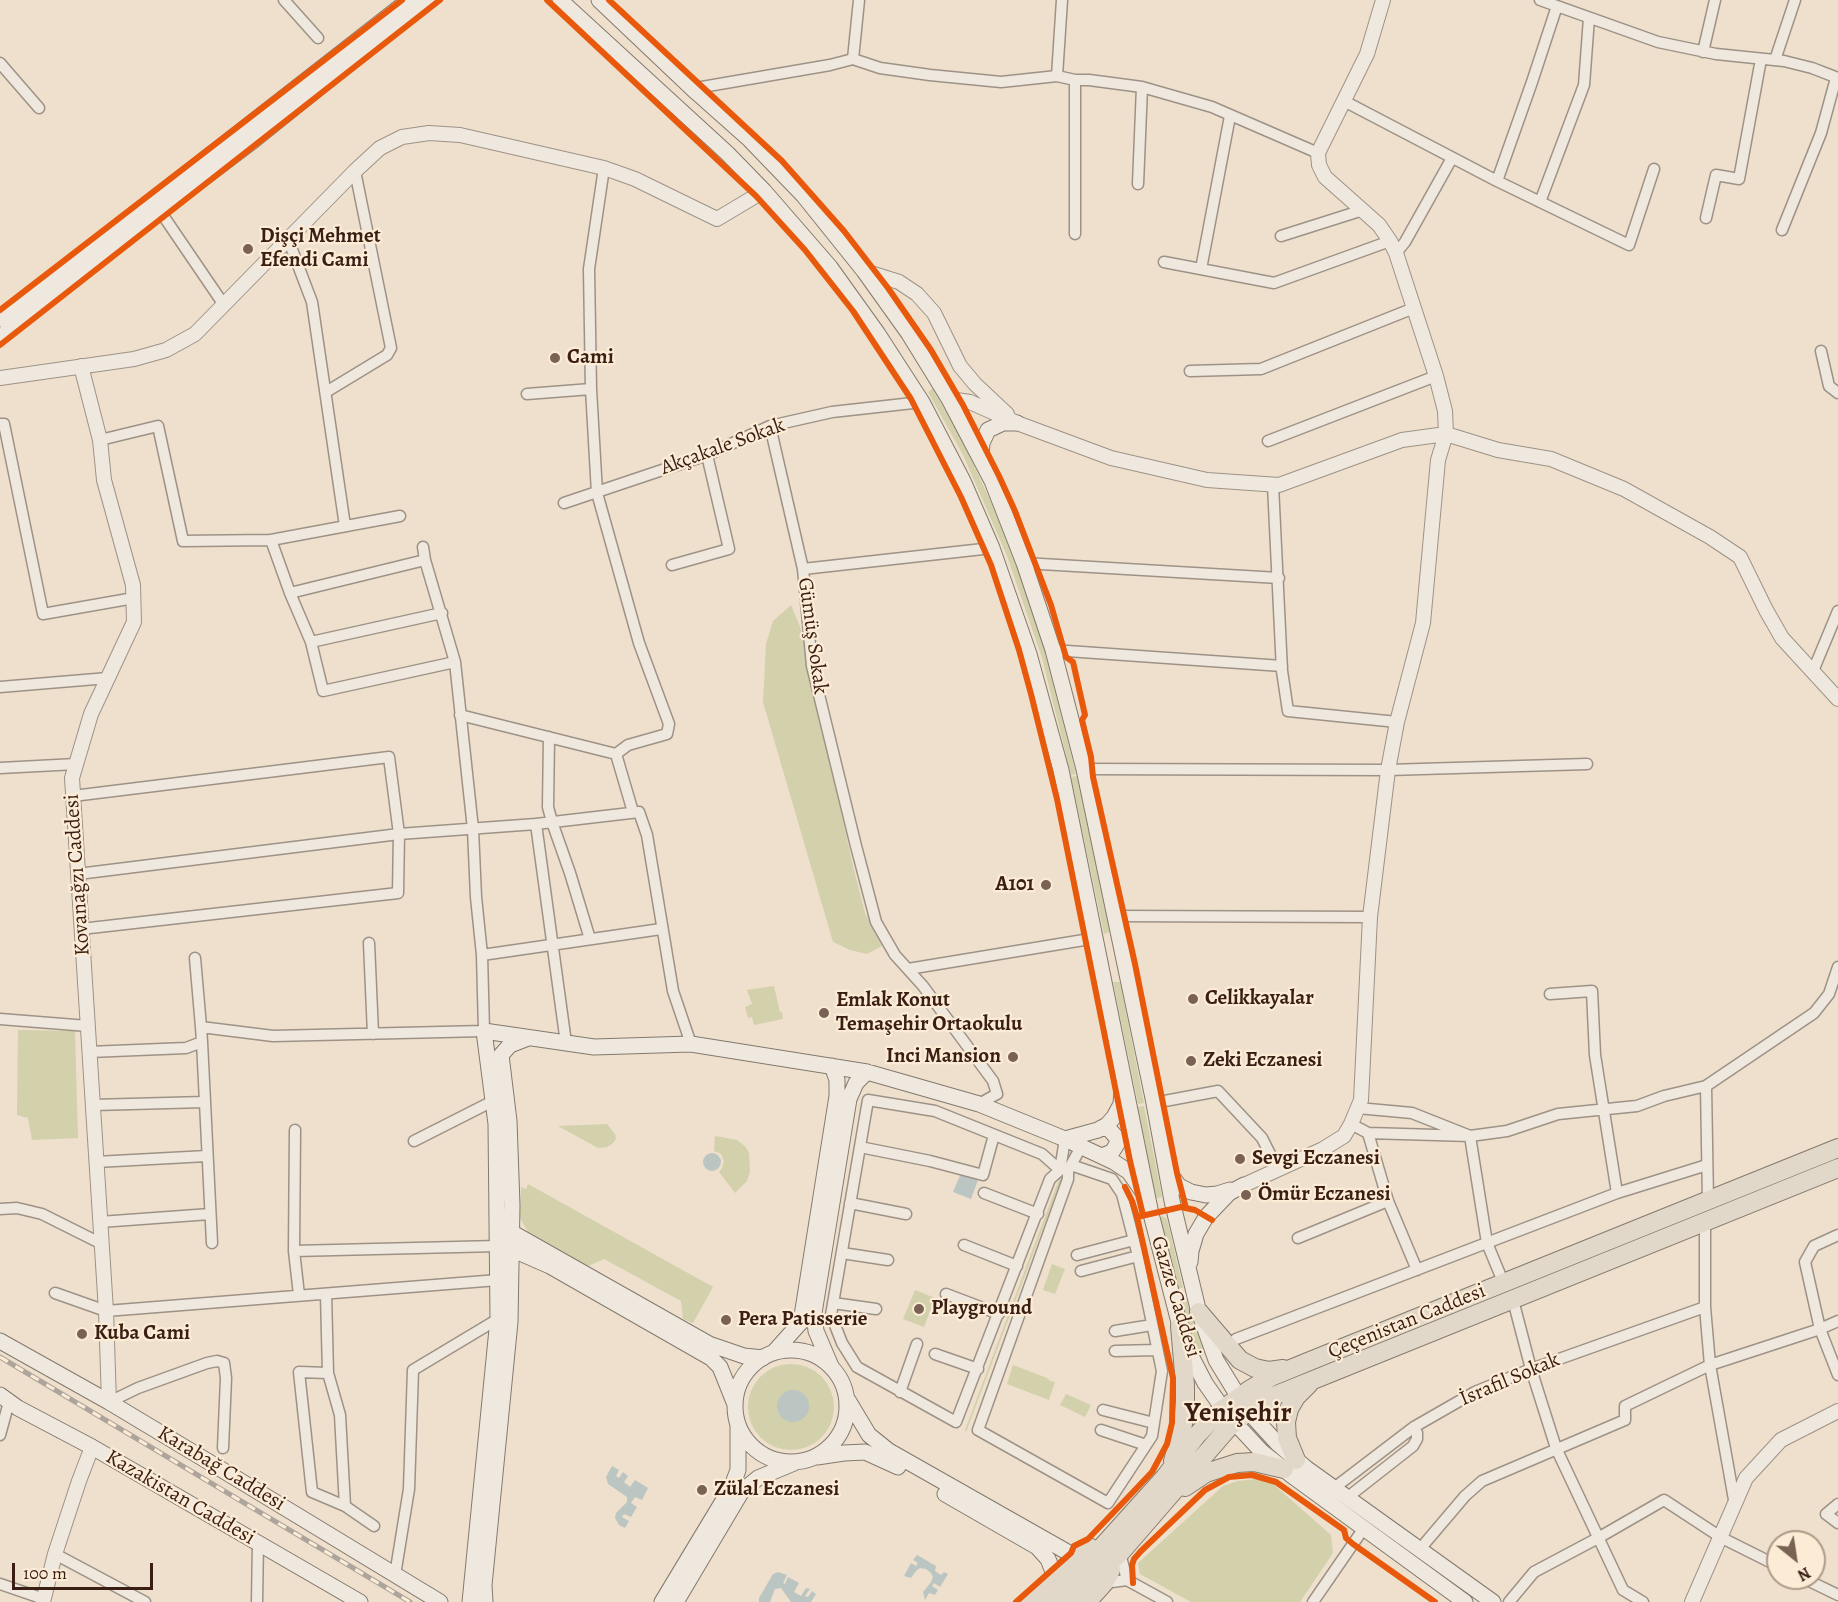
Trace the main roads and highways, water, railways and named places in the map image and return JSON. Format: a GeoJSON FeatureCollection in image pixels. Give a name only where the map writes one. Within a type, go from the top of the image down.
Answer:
{"type":"FeatureCollection","features":[{"type":"Feature","properties":{"kind":"main road"},"geometry":{"type":"LineString","coordinates":[[0,319],[409,0]]}},
{"type":"Feature","properties":{"kind":"main road"},"geometry":{"type":"LineString","coordinates":[[0,337],[254,140],[428,0]]}},
{"type":"Feature","properties":{"kind":"main road","name":"Gazze Caddesi"},"geometry":{"type":"LineString","coordinates":[[560,0],[727,153],[764,191],[830,267],[878,334],[922,402],[963,481],[992,548],[1029,654],[1061,770],[1148,1199],[1180,1326],[1189,1352],[1205,1383],[1223,1408]]}},
{"type":"Feature","properties":{"kind":"main road","name":"Gazze Caddesi"},"geometry":{"type":"LineString","coordinates":[[599,0],[750,140],[803,195],[864,271],[909,334],[949,399],[992,481],[1024,563],[1053,650],[1084,770],[1166,1166],[1199,1312],[1216,1360],[1262,1452],[1348,1497],[1493,1602]]}},
{"type":"Feature","properties":{"kind":"main road"},"geometry":{"type":"LineString","coordinates":[[981,458],[982,443],[988,430],[1003,423],[1017,423]]}},
{"type":"Feature","properties":{"kind":"main road"},"geometry":{"type":"LineString","coordinates":[[470,1602],[498,1319],[498,1280],[504,1247],[512,1232],[509,1121],[494,1055],[484,1031],[594,1047],[691,1044],[867,1072],[979,1104],[1065,1139],[1114,1162],[1129,1172],[1148,1199]]}},
{"type":"Feature","properties":{"kind":"main road"},"geometry":{"type":"LineString","coordinates":[[494,1055],[528,1038]]}},
{"type":"Feature","properties":{"kind":"main road"},"geometry":{"type":"LineString","coordinates":[[485,1602],[510,1322],[493,1101],[494,1055]]}},
{"type":"Feature","properties":{"kind":"main road"},"geometry":{"type":"LineString","coordinates":[[1065,1139],[1101,1128],[1114,1118],[1121,1104],[1120,1060]]}},
{"type":"Feature","properties":{"kind":"main road"},"geometry":{"type":"LineString","coordinates":[[735,1405],[739,1386],[749,1370],[769,1355],[801,1322],[837,1096],[837,1080],[832,1066]]}},
{"type":"Feature","properties":{"kind":"main road"},"geometry":{"type":"LineString","coordinates":[[867,1072],[856,1083],[849,1099],[814,1313],[816,1331],[831,1366],[842,1381],[847,1398],[868,1435],[889,1451],[1076,1557]]}},
{"type":"Feature","properties":{"kind":"main road"},"geometry":{"type":"LineString","coordinates":[[1101,1128],[1109,1129],[1117,1138],[1117,1144],[1112,1152],[1102,1156]]}},
{"type":"Feature","properties":{"kind":"main road","name":"Çeçenistan Caddesi"},"geometry":{"type":"LineString","coordinates":[[1068,1602],[1120,1553],[1271,1377],[1838,1148]]}},
{"type":"Feature","properties":{"kind":"main road"},"geometry":{"type":"LineString","coordinates":[[1166,1166],[1179,1186],[1199,1194],[1217,1194],[1244,1185],[1229,1193],[1202,1222],[1191,1251],[1190,1277]]}},
{"type":"Feature","properties":{"kind":"main road","name":"Çeçenistan Caddesi"},"geometry":{"type":"LineString","coordinates":[[1050,1602],[1223,1408],[1241,1411],[1838,1168]]}},
{"type":"Feature","properties":{"kind":"main road"},"geometry":{"type":"LineString","coordinates":[[512,1232],[709,1344],[744,1356],[798,1351],[816,1356],[831,1366]]}},
{"type":"Feature","properties":{"kind":"main road"},"geometry":{"type":"LineString","coordinates":[[504,1247],[550,1266],[711,1358],[720,1367],[735,1405],[738,1424],[738,1470],[732,1486],[662,1602]]}},
{"type":"Feature","properties":{"kind":"main road"},"geometry":{"type":"LineString","coordinates":[[1199,1312],[1240,1360],[1255,1368],[1269,1371],[1281,1370],[1305,1363]]}},
{"type":"Feature","properties":{"kind":"main road"},"geometry":{"type":"LineString","coordinates":[[1171,1468],[1183,1424],[1185,1401],[1180,1326]]}},
{"type":"Feature","properties":{"kind":"main road","name":"Karabağ Caddesi"},"geometry":{"type":"LineString","coordinates":[[0,1341],[109,1402],[440,1602]]}},
{"type":"Feature","properties":{"kind":"main road"},"geometry":{"type":"LineString","coordinates":[[1162,1504],[1194,1480],[1222,1467],[1254,1462],[1290,1465],[1286,1426],[1289,1409],[1296,1397],[1318,1378]]}},
{"type":"Feature","properties":{"kind":"main road"},"geometry":{"type":"LineString","coordinates":[[814,1458],[830,1448],[841,1433],[847,1416],[847,1398]]}},
{"type":"Feature","properties":{"kind":"main road","name":"Kazakistan Caddesi"},"geometry":{"type":"LineString","coordinates":[[5,1399],[92,1446],[360,1602]]}},
{"type":"Feature","properties":{"kind":"main road"},"geometry":{"type":"LineString","coordinates":[[738,1424],[746,1440],[760,1453],[777,1461],[796,1462]]}},
{"type":"Feature","properties":{"kind":"main road"},"geometry":{"type":"LineString","coordinates":[[676,1602],[742,1491],[758,1478],[796,1462],[844,1453],[865,1452],[884,1460],[1038,1547],[1048,1558],[1054,1577]]}},
{"type":"Feature","properties":{"kind":"main road","name":"Gazze Caddesi"},"geometry":{"type":"LineString","coordinates":[[1290,1465],[1364,1528],[1465,1602]]}},
{"type":"Feature","properties":{"kind":"main road"},"geometry":{"type":"LineString","coordinates":[[1029,1602],[1076,1557],[1113,1534]]}},
{"type":"Feature","properties":{"kind":"main road"},"geometry":{"type":"LineString","coordinates":[[1087,1602],[1104,1583],[1120,1553]]}},
{"type":"Feature","properties":{"kind":"railway"},"geometry":{"type":"LineString","coordinates":[[0,1357],[410,1602]]}},
{"type":"Feature","properties":{"kind":"place","name":"Dişçi Mehmet Efendi Cami"},"geometry":{"type":"Point","coordinates":[248,249]}},
{"type":"Feature","properties":{"kind":"place","name":"Cami"},"geometry":{"type":"Point","coordinates":[555,358]}},
{"type":"Feature","properties":{"kind":"place","name":"A101"},"geometry":{"type":"Point","coordinates":[1046,885]}},
{"type":"Feature","properties":{"kind":"place","name":"Celikkayalar"},"geometry":{"type":"Point","coordinates":[1193,999]}},
{"type":"Feature","properties":{"kind":"place","name":"Emlak Konut Temaşehir Ortaokulu"},"geometry":{"type":"Point","coordinates":[824,1013]}},
{"type":"Feature","properties":{"kind":"place","name":"Inci Mansion"},"geometry":{"type":"Point","coordinates":[1013,1057]}},
{"type":"Feature","properties":{"kind":"place","name":"Zeki Eczanesi"},"geometry":{"type":"Point","coordinates":[1191,1061]}},
{"type":"Feature","properties":{"kind":"place","name":"Sevgi Eczanesi"},"geometry":{"type":"Point","coordinates":[1240,1159]}},
{"type":"Feature","properties":{"kind":"place","name":"Ömür Eczanesi"},"geometry":{"type":"Point","coordinates":[1246,1195]}},
{"type":"Feature","properties":{"kind":"place","name":"Playground"},"geometry":{"type":"Point","coordinates":[919,1309]}},
{"type":"Feature","properties":{"kind":"place","name":"Pera Patisserie"},"geometry":{"type":"Point","coordinates":[726,1320]}},
{"type":"Feature","properties":{"kind":"place","name":"Kuba Cami"},"geometry":{"type":"Point","coordinates":[82,1334]}},
{"type":"Feature","properties":{"kind":"place","name":"Zülal Eczanesi"},"geometry":{"type":"Point","coordinates":[702,1490]}},
{"type":"Feature","properties":{"kind":"district","name":"Yenişehir"},"geometry":{"type":"Point","coordinates":[1238,1414]}}]}
